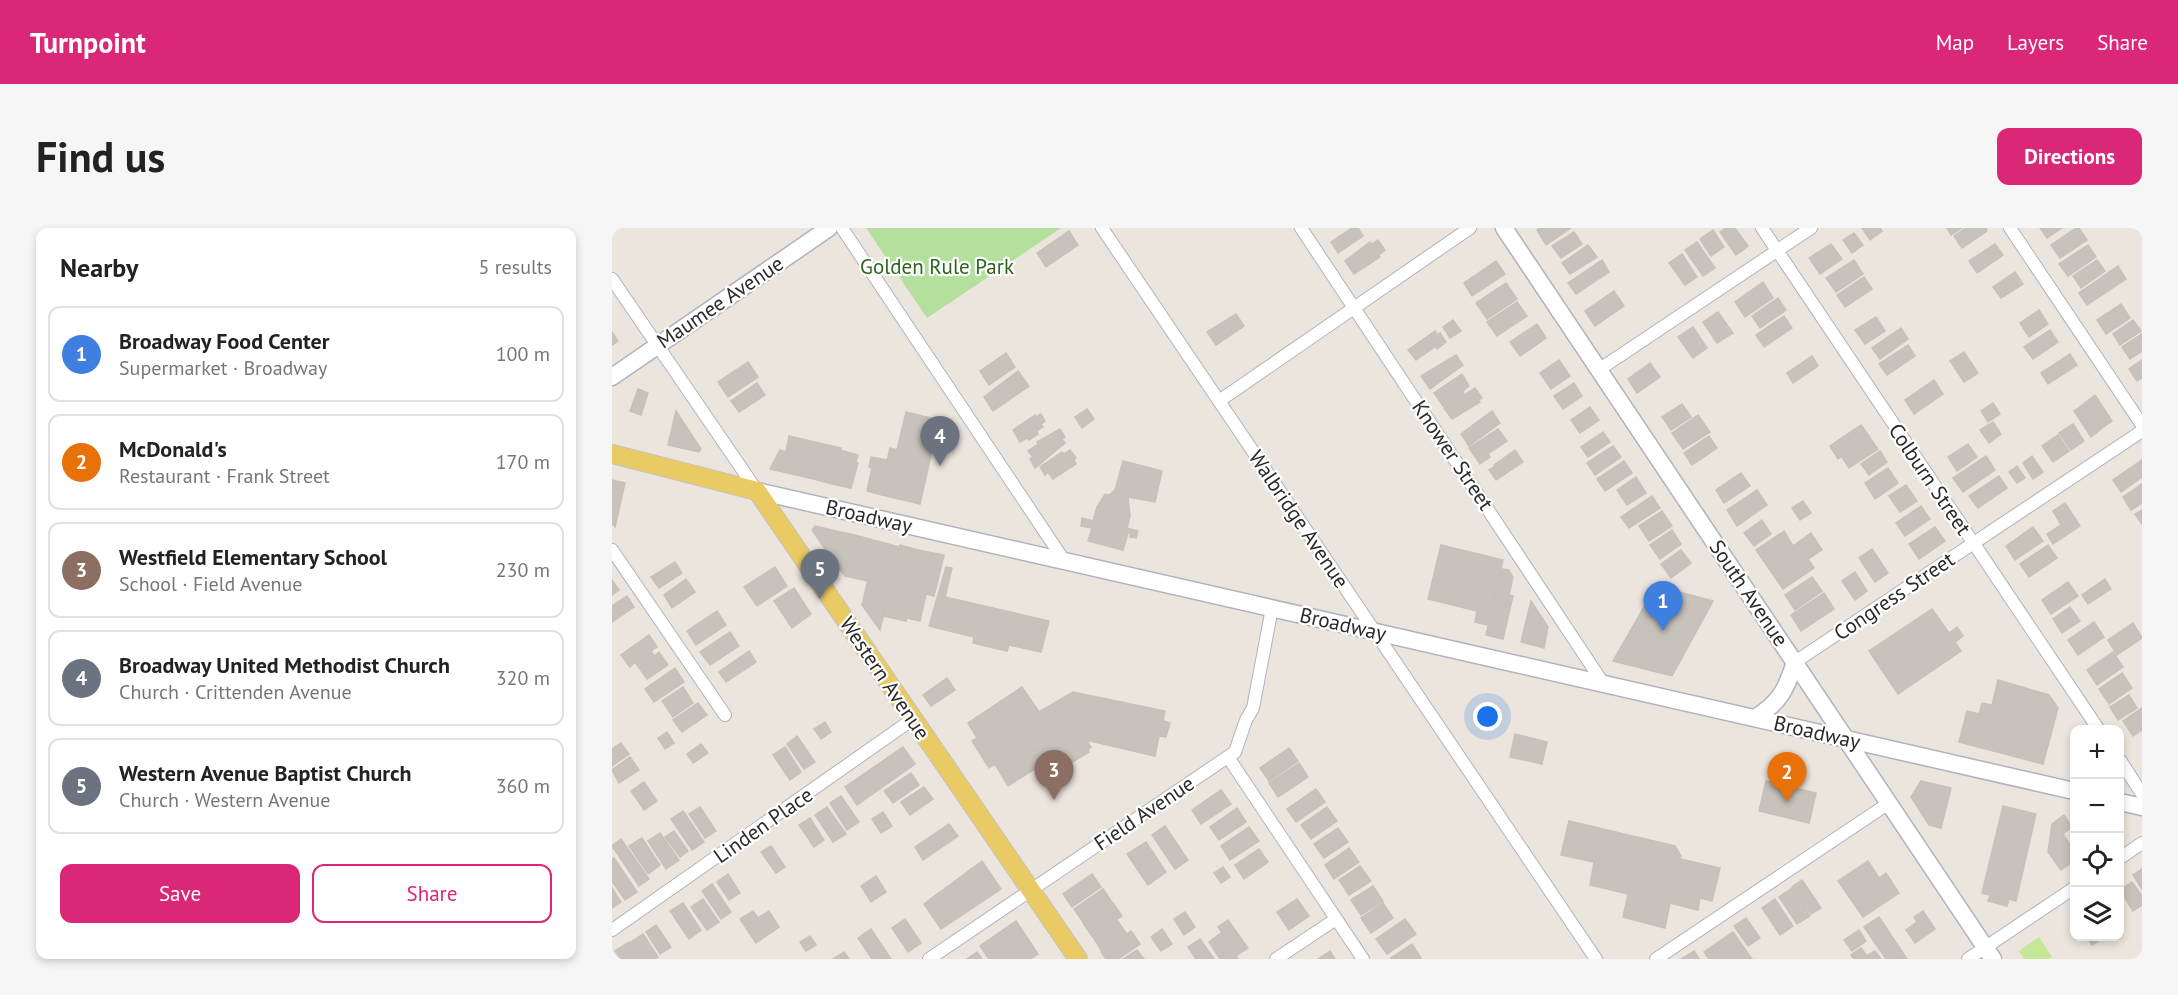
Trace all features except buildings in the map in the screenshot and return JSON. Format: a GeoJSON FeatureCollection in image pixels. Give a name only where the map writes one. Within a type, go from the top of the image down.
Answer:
{"type":"FeatureCollection","features":[{"type":"Feature","properties":{"kind":"main road","name":"Broadway"},"geometry":{"type":"LineString","coordinates":[[612,454],[758,491]]}},
{"type":"Feature","properties":{"kind":"main road","name":"Western Avenue"},"geometry":{"type":"LineString","coordinates":[[758,491],[1078,959]]}},
{"type":"Feature","properties":{"kind":"street","name":"Maumee Avenue"},"geometry":{"type":"LineString","coordinates":[[612,377],[829,228]]}},
{"type":"Feature","properties":{"kind":"street"},"geometry":{"type":"LineString","coordinates":[[842,228],[1063,559]]}},
{"type":"Feature","properties":{"kind":"street","name":"Walbridge Avenue"},"geometry":{"type":"LineString","coordinates":[[1102,228],[1596,959]]}},
{"type":"Feature","properties":{"kind":"street","name":"Knower Street"},"geometry":{"type":"LineString","coordinates":[[1300,228],[1603,683]]}},
{"type":"Feature","properties":{"kind":"street"},"geometry":{"type":"LineString","coordinates":[[1219,401],[1470,228]]}},
{"type":"Feature","properties":{"kind":"street","name":"South Avenue"},"geometry":{"type":"LineString","coordinates":[[1504,228],[1989,953]]}},
{"type":"Feature","properties":{"kind":"street","name":"Colburn Street"},"geometry":{"type":"LineString","coordinates":[[1762,228],[1972,544],[2096,725]]}},
{"type":"Feature","properties":{"kind":"street"},"geometry":{"type":"LineString","coordinates":[[1600,369],[1811,228]]}},
{"type":"Feature","properties":{"kind":"street"},"geometry":{"type":"LineString","coordinates":[[2010,228],[2142,425]]}},
{"type":"Feature","properties":{"kind":"street","name":"Western Avenue"},"geometry":{"type":"LineString","coordinates":[[612,279],[758,491]]}},
{"type":"Feature","properties":{"kind":"street","name":"Congress Street"},"geometry":{"type":"LineString","coordinates":[[1795,662],[2142,431]]}},
{"type":"Feature","properties":{"kind":"street","name":"Broadway"},"geometry":{"type":"LineString","coordinates":[[758,491],[2070,790]]}},
{"type":"Feature","properties":{"kind":"street"},"geometry":{"type":"LineString","coordinates":[[612,550],[725,715]]}},
{"type":"Feature","properties":{"kind":"street","name":"Field Avenue"},"geometry":{"type":"LineString","coordinates":[[928,959],[1235,752],[1246,720],[1253,708],[1272,608]]}},
{"type":"Feature","properties":{"kind":"street"},"geometry":{"type":"LineString","coordinates":[[1755,718],[1772,707],[1779,699],[1788,685],[1795,662]]}},
{"type":"Feature","properties":{"kind":"street","name":"Linden Place"},"geometry":{"type":"LineString","coordinates":[[612,930],[913,719]]}},
{"type":"Feature","properties":{"kind":"street"},"geometry":{"type":"LineString","coordinates":[[1228,757],[1363,959]]}},
{"type":"Feature","properties":{"kind":"street"},"geometry":{"type":"LineString","coordinates":[[2124,766],[2142,794]]}},
{"type":"Feature","properties":{"kind":"street"},"geometry":{"type":"LineString","coordinates":[[1656,959],[1889,802]]}},
{"type":"Feature","properties":{"kind":"street"},"geometry":{"type":"LineString","coordinates":[[2124,803],[2142,807]]}},
{"type":"Feature","properties":{"kind":"street"},"geometry":{"type":"LineString","coordinates":[[2124,855],[2142,843]]}},
{"type":"Feature","properties":{"kind":"street"},"geometry":{"type":"LineString","coordinates":[[1968,959],[1989,953],[2070,891]]}},
{"type":"Feature","properties":{"kind":"street"},"geometry":{"type":"LineString","coordinates":[[1276,959],[1336,919]]}},
{"type":"Feature","properties":{"kind":"green space","name":"Golden Rule Park"},"geometry":{"type":"Polygon","coordinates":[[[866,228],[1061,228],[927,318],[866,228]]]}},
{"type":"Feature","properties":{"kind":"green space"},"geometry":{"type":"Polygon","coordinates":[[[2039,937],[2052,957],[2024,959],[2019,951],[2039,937]]]}},
{"type":"Feature","properties":{"kind":"place","name":"Broadway United Methodist Church"},"geometry":{"type":"Point","coordinates":[940,466]}},
{"type":"Feature","properties":{"kind":"place","name":"Western Avenue Baptist Church"},"geometry":{"type":"Point","coordinates":[820,599]}},
{"type":"Feature","properties":{"kind":"place","name":"Broadway Food Center"},"geometry":{"type":"Point","coordinates":[1663,631]}},
{"type":"Feature","properties":{"kind":"place","name":"Westfield Elementary School"},"geometry":{"type":"Point","coordinates":[1054,800]}},
{"type":"Feature","properties":{"kind":"place","name":"McDonald's"},"geometry":{"type":"Point","coordinates":[1787,802]}}]}
